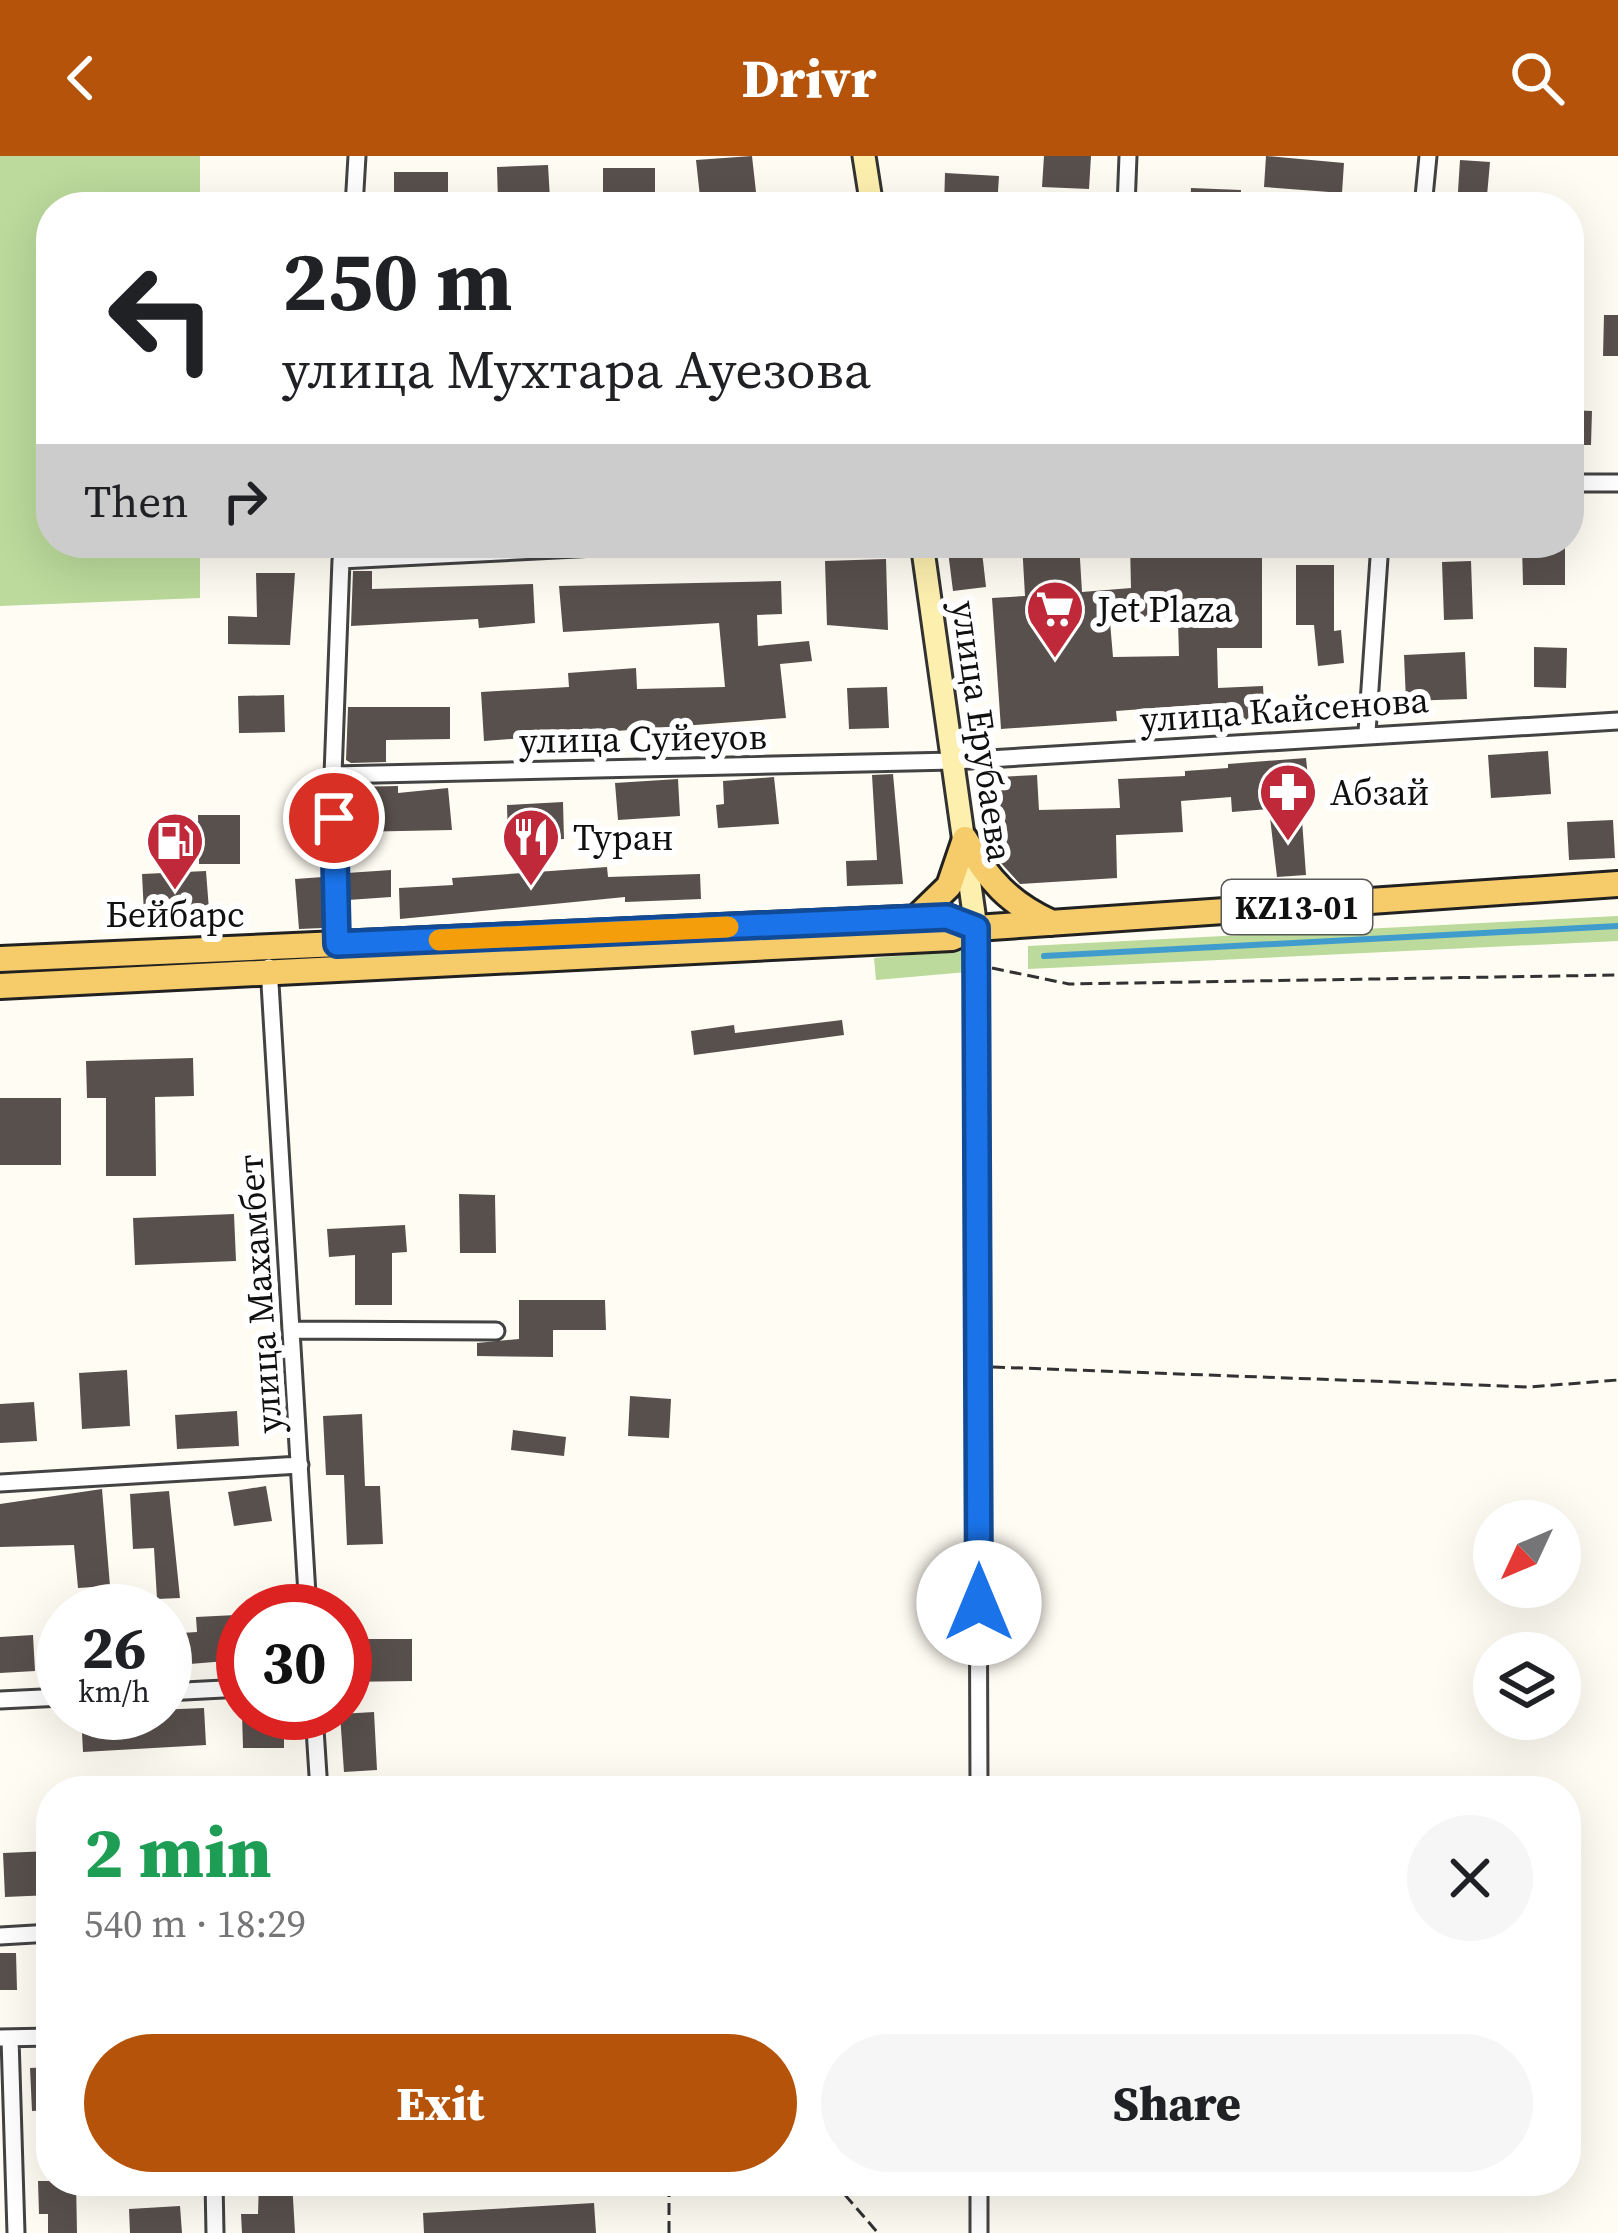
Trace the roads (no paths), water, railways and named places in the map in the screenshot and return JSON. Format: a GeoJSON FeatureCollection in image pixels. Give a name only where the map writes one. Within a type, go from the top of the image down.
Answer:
{"type":"FeatureCollection","features":[{"type":"Feature","properties":{"kind":"main road"},"geometry":{"type":"LineString","coordinates":[[916,918],[949,886],[965,838]]}},
{"type":"Feature","properties":{"kind":"main road"},"geometry":{"type":"LineString","coordinates":[[965,838],[983,872],[1009,900],[1054,923]]}},
{"type":"Feature","properties":{"kind":"main road","name":"KZ13-01"},"geometry":{"type":"LineString","coordinates":[[337,957],[952,938],[976,928],[1618,884]]}},
{"type":"Feature","properties":{"kind":"main road","name":"KZ13-01"},"geometry":{"type":"LineString","coordinates":[[0,986],[269,961],[916,918],[947,917],[976,928]]}},
{"type":"Feature","properties":{"kind":"main road","name":"KZ13-01"},"geometry":{"type":"LineString","coordinates":[[0,958],[269,961]]}},
{"type":"Feature","properties":{"kind":"street"},"geometry":{"type":"LineString","coordinates":[[355,192],[357,156]]}},
{"type":"Feature","properties":{"kind":"street"},"geometry":{"type":"LineString","coordinates":[[863,156],[869,192]]}},
{"type":"Feature","properties":{"kind":"street"},"geometry":{"type":"LineString","coordinates":[[1127,192],[1128,156]]}},
{"type":"Feature","properties":{"kind":"street"},"geometry":{"type":"LineString","coordinates":[[1424,192],[1428,156]]}},
{"type":"Feature","properties":{"kind":"street"},"geometry":{"type":"LineString","coordinates":[[1584,483],[1618,483]]}},
{"type":"Feature","properties":{"kind":"street"},"geometry":{"type":"LineString","coordinates":[[337,957],[333,775],[338,566],[351,558]]}},
{"type":"Feature","properties":{"kind":"street","name":"улица Ерубаева"},"geometry":{"type":"LineString","coordinates":[[924,558],[976,928]]}},
{"type":"Feature","properties":{"kind":"street"},"geometry":{"type":"LineString","coordinates":[[1367,733],[1379,558]]}},
{"type":"Feature","properties":{"kind":"street","name":"улица Кайсенова"},"geometry":{"type":"LineString","coordinates":[[954,761],[1618,721]]}},
{"type":"Feature","properties":{"kind":"street","name":"улица Суйеуов"},"geometry":{"type":"LineString","coordinates":[[333,775],[954,761]]}},
{"type":"Feature","properties":{"kind":"street"},"geometry":{"type":"LineString","coordinates":[[976,928],[979,1776]]}},
{"type":"Feature","properties":{"kind":"street","name":"улица Махамбет"},"geometry":{"type":"LineString","coordinates":[[269,961],[307,1584]]}},
{"type":"Feature","properties":{"kind":"street"},"geometry":{"type":"LineString","coordinates":[[291,1330],[496,1331]]}},
{"type":"Feature","properties":{"kind":"street"},"geometry":{"type":"LineString","coordinates":[[0,1483],[300,1465]]}},
{"type":"Feature","properties":{"kind":"street"},"geometry":{"type":"LineString","coordinates":[[0,1700],[36,1698]]}},
{"type":"Feature","properties":{"kind":"street"},"geometry":{"type":"LineString","coordinates":[[316,1740],[318,1776]]}},
{"type":"Feature","properties":{"kind":"street"},"geometry":{"type":"LineString","coordinates":[[0,1936],[36,1934]]}},
{"type":"Feature","properties":{"kind":"street"},"geometry":{"type":"LineString","coordinates":[[16,2233],[5,2038],[36,2037]]}},
{"type":"Feature","properties":{"kind":"street"},"geometry":{"type":"LineString","coordinates":[[214,2196],[215,2233]]}},
{"type":"Feature","properties":{"kind":"street"},"geometry":{"type":"LineString","coordinates":[[979,2196],[979,2233]]}},
{"type":"Feature","properties":{"kind":"waterway"},"geometry":{"type":"LineString","coordinates":[[1044,956],[1618,926]]}},
{"type":"Feature","properties":{"kind":"place","name":"Jet Plaza"},"geometry":{"type":"Point","coordinates":[1055,660]}},
{"type":"Feature","properties":{"kind":"place","name":"Абзай"},"geometry":{"type":"Point","coordinates":[1288,843]}},
{"type":"Feature","properties":{"kind":"place","name":"Туран"},"geometry":{"type":"Point","coordinates":[531,888]}},
{"type":"Feature","properties":{"kind":"place","name":"Бейбарс"},"geometry":{"type":"Point","coordinates":[175,892]}}]}
